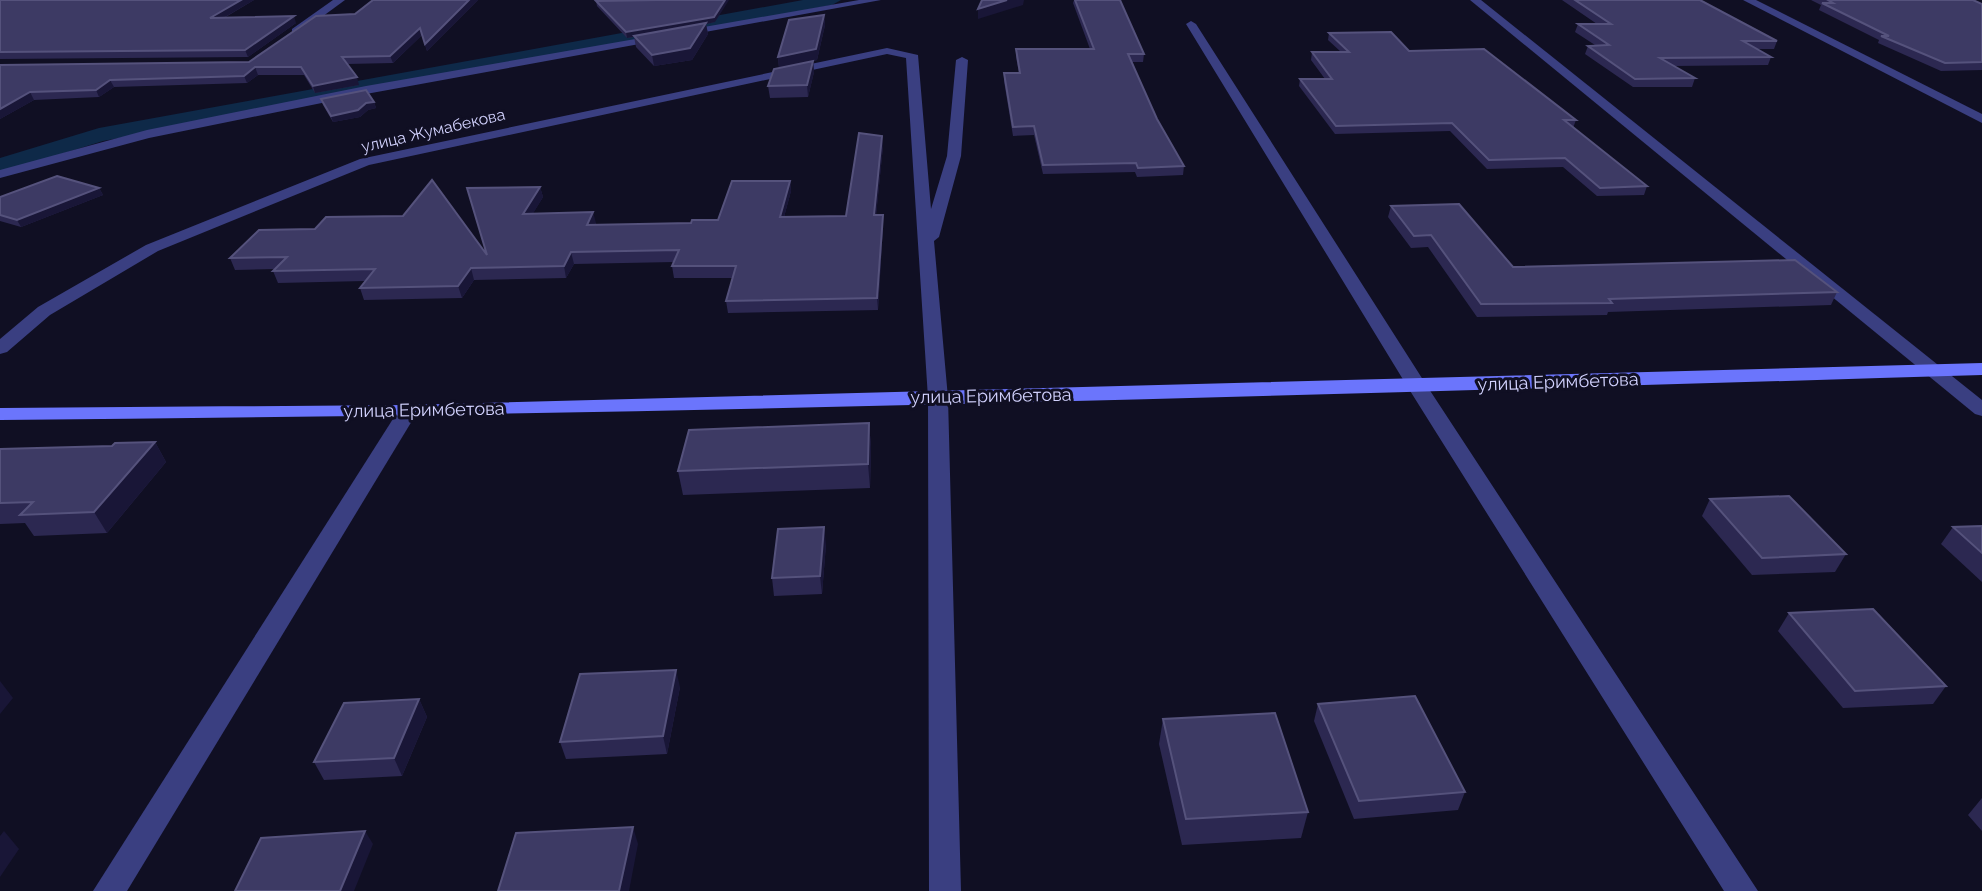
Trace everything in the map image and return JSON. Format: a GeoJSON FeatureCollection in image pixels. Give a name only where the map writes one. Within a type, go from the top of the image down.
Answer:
{"type":"FeatureCollection","features":[{"type":"Feature","properties":{"kind":"main road","name":"улица Еримбетова"},"geometry":{"type":"LineString","coordinates":[[0,414],[408,411],[1982,369]]}},
{"type":"Feature","properties":{"kind":"street"},"geometry":{"type":"LineString","coordinates":[[285,39],[340,0]]}},
{"type":"Feature","properties":{"kind":"street"},"geometry":{"type":"LineString","coordinates":[[0,174],[135,137],[366,90],[876,0]]}},
{"type":"Feature","properties":{"kind":"street"},"geometry":{"type":"LineString","coordinates":[[1475,0],[1982,410]]}},
{"type":"Feature","properties":{"kind":"street"},"geometry":{"type":"LineString","coordinates":[[1748,0],[1982,119]]}},
{"type":"Feature","properties":{"kind":"street"},"geometry":{"type":"LineString","coordinates":[[1191,24],[1417,386],[1742,891]]}},
{"type":"Feature","properties":{"kind":"street","name":"улица Жумабекова"},"geometry":{"type":"LineString","coordinates":[[0,348],[44,311],[152,248],[365,162],[887,51],[912,55],[927,253]]}},
{"type":"Feature","properties":{"kind":"street"},"geometry":{"type":"LineString","coordinates":[[945,891],[938,398],[927,253],[954,156],[962,60]]}},
{"type":"Feature","properties":{"kind":"street"},"geometry":{"type":"LineString","coordinates":[[109,891],[408,411]]}},
{"type":"Feature","properties":{"kind":"building"},"geometry":{"type":"Polygon","coordinates":[[[0,0],[241,0],[210,18],[294,16],[245,50],[0,52],[0,0]]]}},
{"type":"Feature","properties":{"kind":"building"},"geometry":{"type":"Polygon","coordinates":[[[373,0],[469,0],[425,44],[420,28],[390,56],[342,57],[357,77],[313,86],[301,67],[255,67],[244,76],[110,80],[96,90],[30,92],[0,109],[0,65],[249,62],[316,16],[355,14],[373,0]]]}},
{"type":"Feature","properties":{"kind":"building"},"geometry":{"type":"Polygon","coordinates":[[[725,0],[714,17],[626,32],[596,1],[725,0]]]}},
{"type":"Feature","properties":{"kind":"building"},"geometry":{"type":"Polygon","coordinates":[[[982,0],[1007,0],[978,9],[982,0]]]}},
{"type":"Feature","properties":{"kind":"building"},"geometry":{"type":"Polygon","coordinates":[[[1075,0],[1120,0],[1144,54],[1128,54],[1157,119],[1184,166],[1138,168],[1136,163],[1043,165],[1034,126],[1013,127],[1004,73],[1020,73],[1016,49],[1094,49],[1075,0]]]}},
{"type":"Feature","properties":{"kind":"building"},"geometry":{"type":"Polygon","coordinates":[[[1575,0],[1700,0],[1777,41],[1743,41],[1771,57],[1660,58],[1695,78],[1635,79],[1588,46],[1609,45],[1578,24],[1611,24],[1575,0]]]}},
{"type":"Feature","properties":{"kind":"building"},"geometry":{"type":"Polygon","coordinates":[[[1828,0],[1973,0],[1982,4],[1982,62],[1945,63],[1881,36],[1889,36],[1822,3],[1833,3],[1828,0]]]}},
{"type":"Feature","properties":{"kind":"building"},"geometry":{"type":"Polygon","coordinates":[[[824,15],[816,49],[778,57],[789,20],[824,15]]]}},
{"type":"Feature","properties":{"kind":"building"},"geometry":{"type":"Polygon","coordinates":[[[706,23],[690,48],[652,55],[634,36],[706,23]]]}},
{"type":"Feature","properties":{"kind":"building"},"geometry":{"type":"Polygon","coordinates":[[[1391,32],[1409,51],[1484,49],[1576,120],[1564,120],[1647,186],[1600,188],[1565,158],[1489,160],[1452,123],[1336,126],[1300,79],[1332,79],[1312,52],[1349,52],[1329,33],[1391,32]]]}},
{"type":"Feature","properties":{"kind":"building"},"geometry":{"type":"Polygon","coordinates":[[[813,61],[807,85],[768,86],[774,69],[813,61]]]}},
{"type":"Feature","properties":{"kind":"building"},"geometry":{"type":"Polygon","coordinates":[[[366,90],[374,102],[366,103],[358,110],[331,116],[321,99],[366,90]]]}},
{"type":"Feature","properties":{"kind":"building"},"geometry":{"type":"Polygon","coordinates":[[[859,133],[882,136],[874,215],[883,215],[877,298],[726,301],[736,266],[672,266],[679,250],[571,252],[564,266],[471,268],[458,286],[360,288],[375,269],[273,271],[287,257],[230,258],[259,230],[315,229],[326,217],[403,216],[432,180],[487,255],[467,188],[540,187],[523,214],[593,212],[587,225],[691,223],[692,220],[718,220],[732,181],[790,181],[780,217],[846,216],[859,133]]]}},
{"type":"Feature","properties":{"kind":"building"},"geometry":{"type":"Polygon","coordinates":[[[57,176],[99,188],[17,220],[0,215],[0,197],[57,176]]]}},
{"type":"Feature","properties":{"kind":"building"},"geometry":{"type":"Polygon","coordinates":[[[1459,204],[1513,267],[1795,260],[1837,292],[1609,299],[1612,303],[1481,304],[1431,235],[1414,236],[1391,206],[1459,204]]]}},
{"type":"Feature","properties":{"kind":"building"},"geometry":{"type":"Polygon","coordinates":[[[869,423],[868,464],[678,471],[689,430],[869,423]]]}},
{"type":"Feature","properties":{"kind":"building"},"geometry":{"type":"Polygon","coordinates":[[[155,442],[94,512],[20,515],[33,502],[0,503],[0,449],[155,442]]]}},
{"type":"Feature","properties":{"kind":"building"},"geometry":{"type":"Polygon","coordinates":[[[1789,496],[1846,554],[1762,558],[1710,499],[1789,496]]]}},
{"type":"Feature","properties":{"kind":"building"},"geometry":{"type":"Polygon","coordinates":[[[1982,526],[1982,553],[1953,527],[1982,526]]]}},
{"type":"Feature","properties":{"kind":"building"},"geometry":{"type":"Polygon","coordinates":[[[824,527],[820,576],[772,578],[778,529],[824,527]]]}},
{"type":"Feature","properties":{"kind":"building"},"geometry":{"type":"Polygon","coordinates":[[[1873,609],[1946,686],[1855,691],[1789,613],[1873,609]]]}},
{"type":"Feature","properties":{"kind":"building"},"geometry":{"type":"Polygon","coordinates":[[[676,670],[663,736],[560,742],[580,674],[676,670]]]}},
{"type":"Feature","properties":{"kind":"building"},"geometry":{"type":"Polygon","coordinates":[[[1415,696],[1465,792],[1359,801],[1318,704],[1415,696]]]}},
{"type":"Feature","properties":{"kind":"building"},"geometry":{"type":"Polygon","coordinates":[[[419,699],[394,758],[314,762],[344,703],[419,699]]]}},
{"type":"Feature","properties":{"kind":"building"},"geometry":{"type":"Polygon","coordinates":[[[1275,713],[1308,812],[1186,819],[1163,719],[1275,713]]]}},
{"type":"Feature","properties":{"kind":"building"},"geometry":{"type":"Polygon","coordinates":[[[633,827],[619,891],[498,891],[516,833],[633,827]]]}},
{"type":"Feature","properties":{"kind":"building"},"geometry":{"type":"Polygon","coordinates":[[[365,831],[340,891],[235,891],[261,838],[365,831]]]}},
{"type":"Feature","properties":{"kind":"waterway"},"geometry":{"type":"LineString","coordinates":[[0,166],[99,135],[832,0]]}}]}
